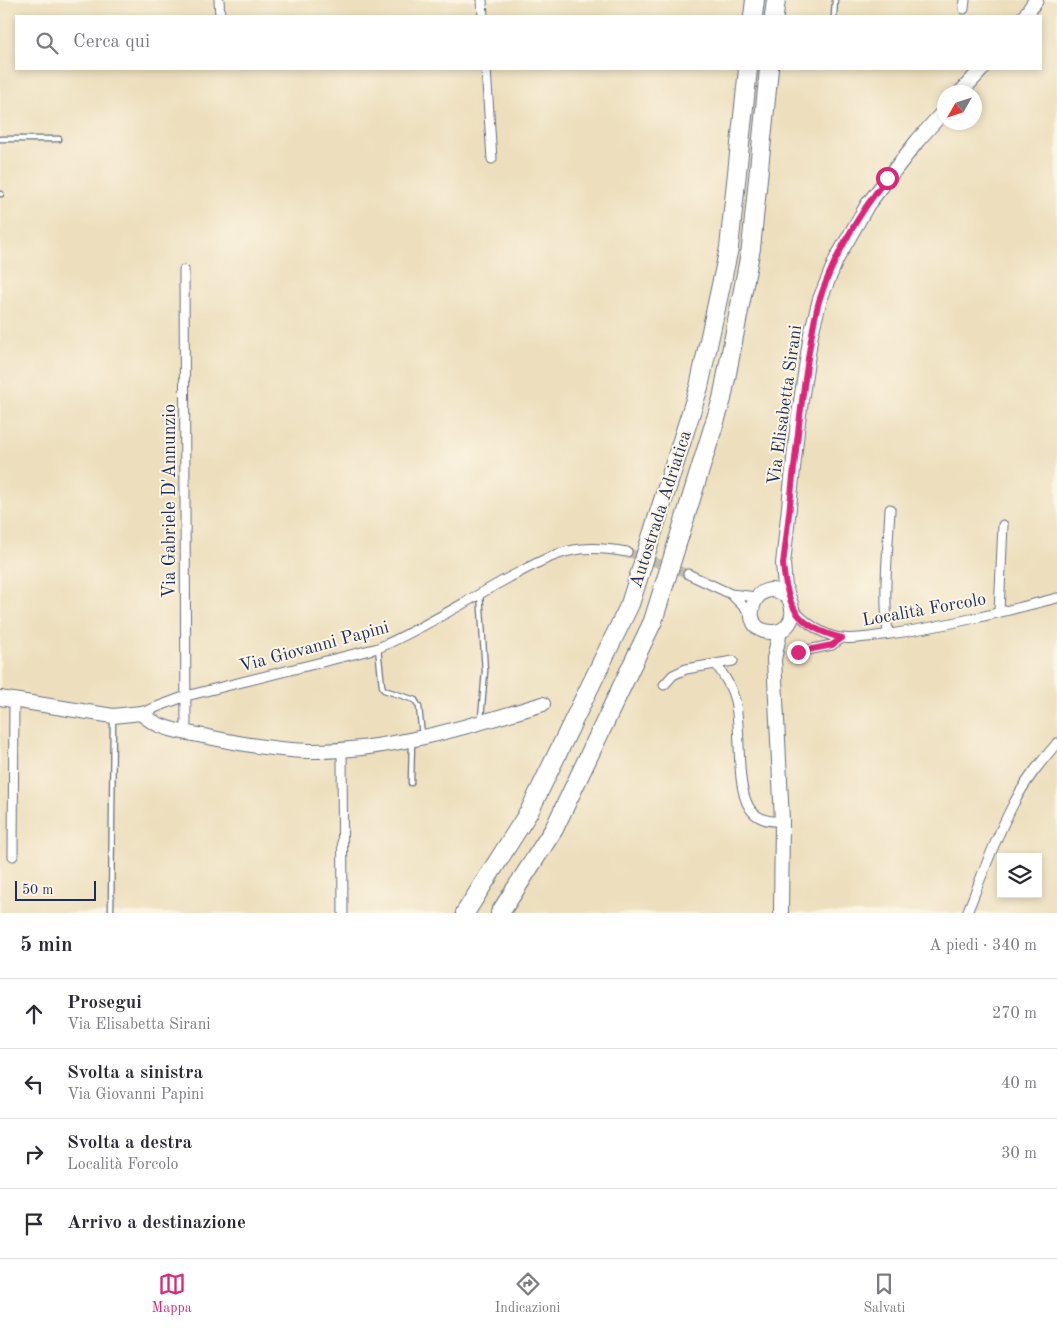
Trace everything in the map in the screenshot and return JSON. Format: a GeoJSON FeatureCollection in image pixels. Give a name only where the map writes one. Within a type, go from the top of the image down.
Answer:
{"type":"FeatureCollection","features":[{"type":"Feature","properties":{"kind":"highway"},"geometry":{"type":"LineString","coordinates":[[753,15],[755,0]]}},
{"type":"Feature","properties":{"kind":"highway"},"geometry":{"type":"LineString","coordinates":[[774,15],[776,0]]}},
{"type":"Feature","properties":{"kind":"highway","name":"Autostrada Adriatica"},"geometry":{"type":"LineString","coordinates":[[465,913],[530,810],[630,604],[699,386],[729,248],[748,70]]}},
{"type":"Feature","properties":{"kind":"highway","name":"Autostrada Adriatica"},"geometry":{"type":"LineString","coordinates":[[500,913],[554,829],[653,621],[722,398],[750,248],[769,70]]}},
{"type":"Feature","properties":{"kind":"main road"},"geometry":{"type":"LineString","coordinates":[[1026,15],[1036,0]]}},
{"type":"Feature","properties":{"kind":"main road"},"geometry":{"type":"LineString","coordinates":[[967,85],[981,70]]}},
{"type":"Feature","properties":{"kind":"main road","name":"Via Elisabetta Sirani"},"geometry":{"type":"LineString","coordinates":[[790,604],[783,564],[798,421],[811,334],[820,299],[837,258],[868,204],[937,119]]}},
{"type":"Feature","properties":{"kind":"main road","name":"Via Elisabetta Sirani"},"geometry":{"type":"LineString","coordinates":[[762,594],[774,582],[783,564]]}},
{"type":"Feature","properties":{"kind":"main road"},"geometry":{"type":"LineString","coordinates":[[764,631],[771,632],[783,628],[791,621],[790,604],[778,591],[762,594],[751,608],[751,614],[756,624],[764,631],[774,659],[782,821],[781,913]]}},
{"type":"Feature","properties":{"kind":"main road"},"geometry":{"type":"LineString","coordinates":[[774,659],[783,628]]}},
{"type":"Feature","properties":{"kind":"main road"},"geometry":{"type":"LineString","coordinates":[[0,698],[114,716],[141,713],[157,725],[186,733],[229,742],[311,751],[342,749],[417,738],[480,723],[543,704]]}},
{"type":"Feature","properties":{"kind":"street"},"geometry":{"type":"LineString","coordinates":[[219,0],[220,15]]}},
{"type":"Feature","properties":{"kind":"street"},"geometry":{"type":"LineString","coordinates":[[482,0],[483,15]]}},
{"type":"Feature","properties":{"kind":"street"},"geometry":{"type":"LineString","coordinates":[[486,70],[492,159]]}},
{"type":"Feature","properties":{"kind":"street","name":"Via Gabriele D'Annunzio"},"geometry":{"type":"LineString","coordinates":[[184,270],[186,733]]}},
{"type":"Feature","properties":{"kind":"street"},"geometry":{"type":"LineString","coordinates":[[888,634],[887,589],[890,509]]}},
{"type":"Feature","properties":{"kind":"street"},"geometry":{"type":"LineString","coordinates":[[999,612],[1003,525]]}},
{"type":"Feature","properties":{"kind":"street","name":"Via Giovanni Papini"},"geometry":{"type":"LineString","coordinates":[[141,713],[186,696],[378,648],[406,636],[480,593],[546,558],[574,550],[602,548],[627,552]]}},
{"type":"Feature","properties":{"kind":"street"},"geometry":{"type":"LineString","coordinates":[[688,574],[731,594],[751,614]]}},
{"type":"Feature","properties":{"kind":"street"},"geometry":{"type":"LineString","coordinates":[[731,594],[762,594]]}},
{"type":"Feature","properties":{"kind":"street","name":"Località Forcolo"},"geometry":{"type":"LineString","coordinates":[[798,652],[832,645],[842,638],[859,638],[921,629],[1057,598]]}},
{"type":"Feature","properties":{"kind":"street"},"geometry":{"type":"LineString","coordinates":[[790,604],[813,628]]}},
{"type":"Feature","properties":{"kind":"street"},"geometry":{"type":"LineString","coordinates":[[783,628],[798,625],[842,638]]}},
{"type":"Feature","properties":{"kind":"street"},"geometry":{"type":"LineString","coordinates":[[664,685],[673,675],[686,670],[733,661]]}},
{"type":"Feature","properties":{"kind":"street"},"geometry":{"type":"LineString","coordinates":[[716,664],[729,683],[736,701],[743,788],[749,807],[759,817],[772,821],[782,821]]}},
{"type":"Feature","properties":{"kind":"street"},"geometry":{"type":"LineString","coordinates":[[13,856],[14,700]]}},
{"type":"Feature","properties":{"kind":"street"},"geometry":{"type":"LineString","coordinates":[[968,913],[997,838],[1014,801],[1032,772],[1057,743]]}},
{"type":"Feature","properties":{"kind":"street"},"geometry":{"type":"LineString","coordinates":[[342,749],[343,913]]}},
{"type":"Feature","properties":{"kind":"lane"},"geometry":{"type":"LineString","coordinates":[[834,15],[835,0]]}},
{"type":"Feature","properties":{"kind":"lane"},"geometry":{"type":"LineString","coordinates":[[0,139],[59,139]]}},
{"type":"Feature","properties":{"kind":"lane"},"geometry":{"type":"LineString","coordinates":[[480,593],[485,671],[480,723]]}},
{"type":"Feature","properties":{"kind":"lane"},"geometry":{"type":"LineString","coordinates":[[378,648],[384,690],[415,700],[419,707],[411,783]]}},
{"type":"Feature","properties":{"kind":"lane"},"geometry":{"type":"LineString","coordinates":[[111,913],[114,716]]}},
{"type":"Feature","properties":{"kind":"tunnel"},"geometry":{"type":"LineString","coordinates":[[627,552],[688,574]]}},
{"type":"Feature","properties":{"kind":"route"},"geometry":{"type":"LineString","coordinates":[[798,652],[832,645],[842,638],[813,628],[801,618],[793,609],[785,585],[783,564],[798,421],[811,334],[820,299],[837,258],[868,204],[887,178]]}}]}
